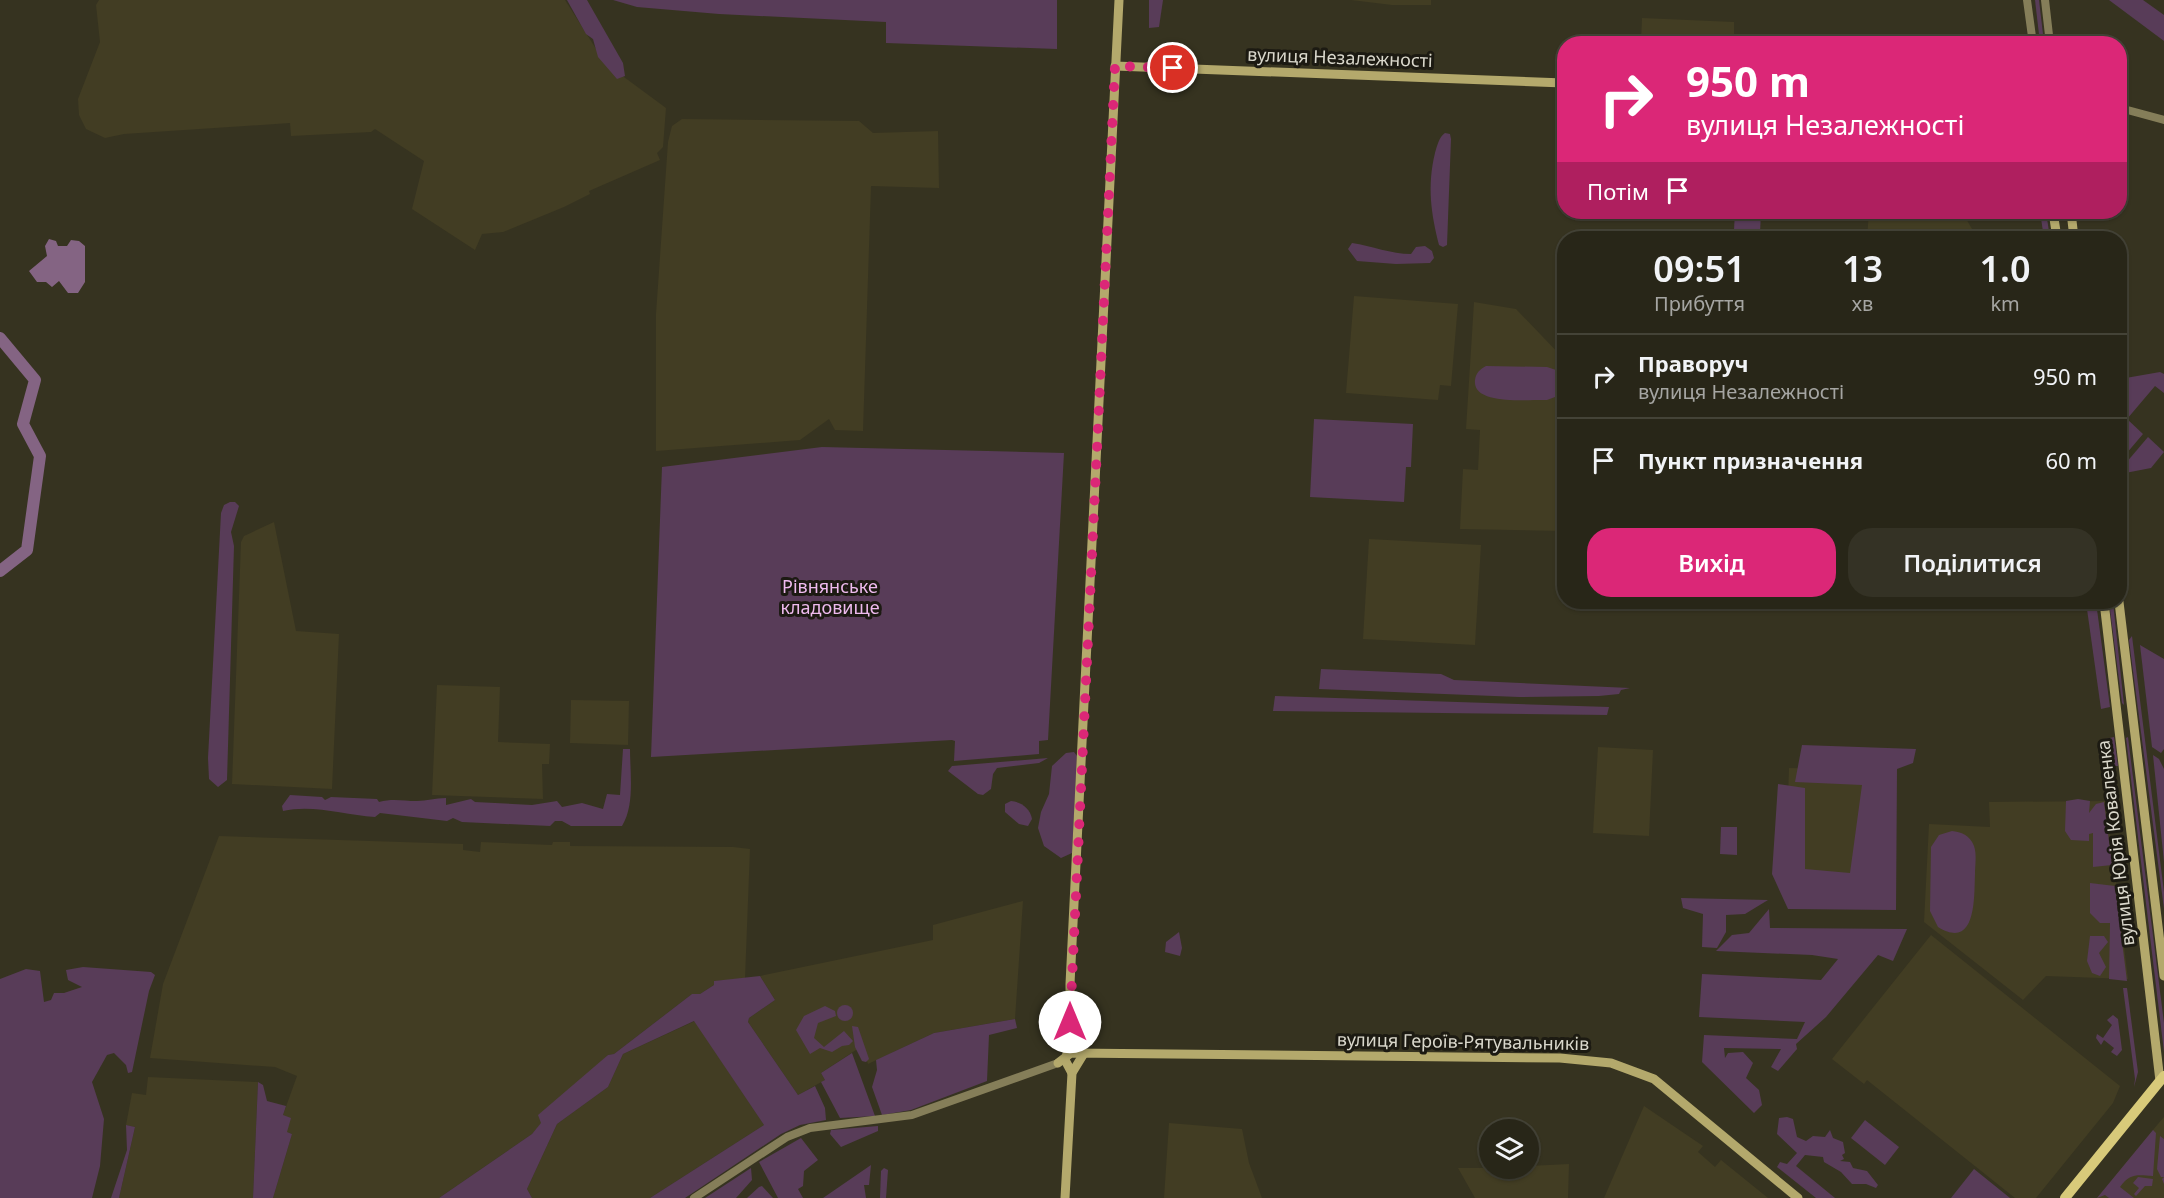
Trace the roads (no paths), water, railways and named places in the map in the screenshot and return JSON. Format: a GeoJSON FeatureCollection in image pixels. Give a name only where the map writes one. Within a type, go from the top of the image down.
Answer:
{"type":"FeatureCollection","features":[{"type":"Feature","properties":{"kind":"main road"},"geometry":{"type":"LineString","coordinates":[[1065,1198],[1071,1061],[1071,973],[1119,0]]}},
{"type":"Feature","properties":{"kind":"main road","name":"вулиця Незалежності"},"geometry":{"type":"LineString","coordinates":[[1115,66],[1557,83]]}},
{"type":"Feature","properties":{"kind":"main road","name":"вулиця Юрія Коваленка"},"geometry":{"type":"LineString","coordinates":[[2105,609],[2162,1078]]}},
{"type":"Feature","properties":{"kind":"main road","name":"вулиця Юрія Коваленка"},"geometry":{"type":"LineString","coordinates":[[2120,609],[2164,976]]}},
{"type":"Feature","properties":{"kind":"main road","name":"вулиця Героїв-Рятувальників"},"geometry":{"type":"LineString","coordinates":[[1071,1061],[1560,1058],[1611,1063],[1659,1083],[1798,1198]]}},
{"type":"Feature","properties":{"kind":"main road"},"geometry":{"type":"LineString","coordinates":[[2065,1198],[2162,1078]]}},
{"type":"Feature","properties":{"kind":"street"},"geometry":{"type":"LineString","coordinates":[[2027,0],[2031,36]]}},
{"type":"Feature","properties":{"kind":"street"},"geometry":{"type":"LineString","coordinates":[[2045,0],[2049,36]]}},
{"type":"Feature","properties":{"kind":"street"},"geometry":{"type":"LineString","coordinates":[[2127,110],[2164,120]]}},
{"type":"Feature","properties":{"kind":"street","name":"вулиця Героїв-Рятувальників"},"geometry":{"type":"LineString","coordinates":[[694,1198],[771,1147],[810,1128],[912,1114],[1071,1061]]}},
{"type":"Feature","properties":{"kind":"waterway"},"geometry":{"type":"LineString","coordinates":[[0,338],[35,380],[23,424],[40,456],[27,550],[0,571]]}},
{"type":"Feature","properties":{"kind":"park label","name":"Рівнянське кладовище"},"geometry":{"type":"Point","coordinates":[830,597]}}]}
